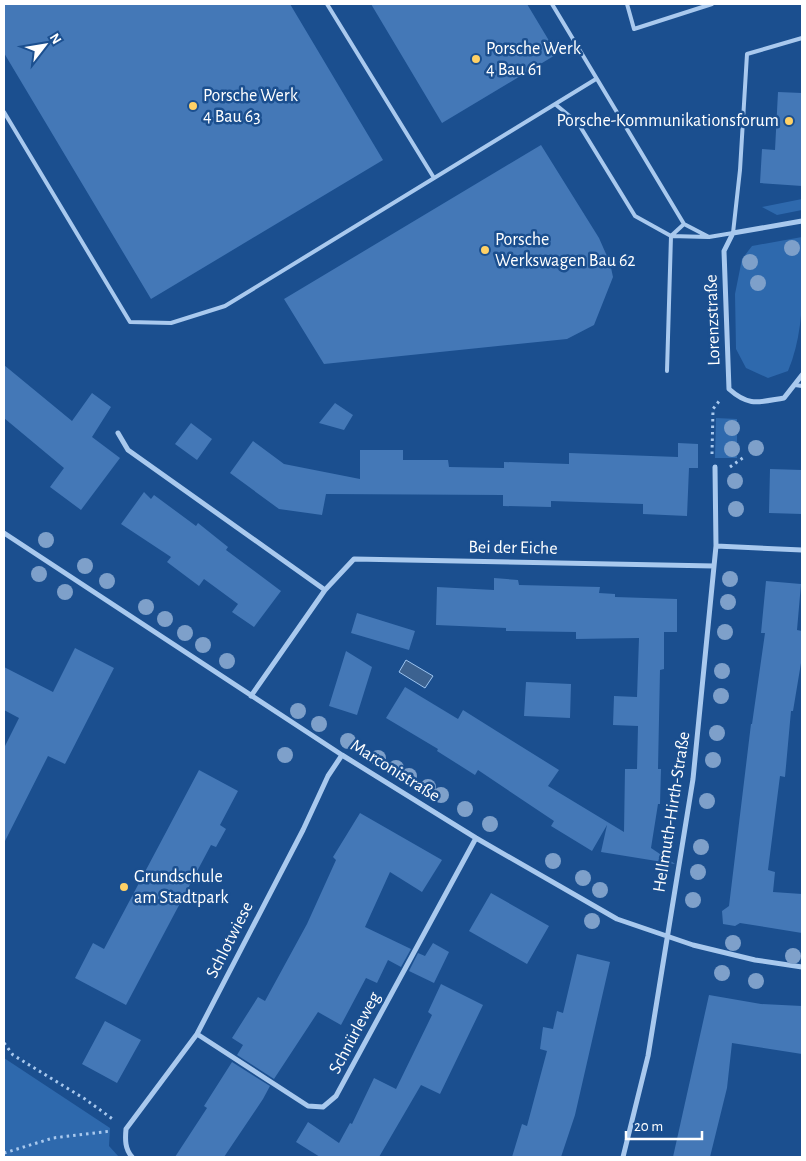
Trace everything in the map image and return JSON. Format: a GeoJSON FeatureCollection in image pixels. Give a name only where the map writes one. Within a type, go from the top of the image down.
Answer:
{"type":"FeatureCollection","features":[{"type":"Feature","properties":{"kind":"street"},"geometry":{"type":"LineString","coordinates":[[733,233],[802,221]]}},
{"type":"Feature","properties":{"kind":"street","name":"Lorenzstraße"},"geometry":{"type":"LineString","coordinates":[[733,233],[724,251],[729,389],[737,396],[751,403],[784,398],[802,375]]}},
{"type":"Feature","properties":{"kind":"street"},"geometry":{"type":"LineString","coordinates":[[118,433],[128,450],[325,590]]}},
{"type":"Feature","properties":{"kind":"street","name":"Hellmuth-Hirth-Straße"},"geometry":{"type":"LineString","coordinates":[[623,1157],[648,1056],[693,779],[716,546],[714,467]]}},
{"type":"Feature","properties":{"kind":"street","name":"Marconistraße"},"geometry":{"type":"LineString","coordinates":[[4,533],[342,755],[476,838],[617,919],[666,937],[755,960],[802,967]]}},
{"type":"Feature","properties":{"kind":"street"},"geometry":{"type":"LineString","coordinates":[[716,546],[802,550]]}},
{"type":"Feature","properties":{"kind":"street","name":"Bei der Eiche"},"geometry":{"type":"LineString","coordinates":[[251,696],[325,590],[354,559],[714,566]]}},
{"type":"Feature","properties":{"kind":"street","name":"Schlotwiese"},"geometry":{"type":"LineString","coordinates":[[126,1129],[197,1034],[303,830],[328,776],[342,755]]}},
{"type":"Feature","properties":{"kind":"street","name":"Schnürleweg"},"geometry":{"type":"LineString","coordinates":[[197,1034],[308,1106],[323,1107],[336,1096],[476,838]]}},
{"type":"Feature","properties":{"kind":"street"},"geometry":{"type":"LineString","coordinates":[[126,1129],[125,1140],[128,1152],[132,1157]]}},
{"type":"Feature","properties":{"kind":"lane"},"geometry":{"type":"LineString","coordinates":[[327,4],[434,178]]}},
{"type":"Feature","properties":{"kind":"lane"},"geometry":{"type":"LineString","coordinates":[[552,4],[684,224],[709,237]]}},
{"type":"Feature","properties":{"kind":"lane"},"geometry":{"type":"LineString","coordinates":[[627,4],[634,29],[712,4]]}},
{"type":"Feature","properties":{"kind":"lane"},"geometry":{"type":"LineString","coordinates":[[555,104],[578,123],[635,216],[671,236],[709,237],[733,233],[740,170],[747,54],[802,38]]}},
{"type":"Feature","properties":{"kind":"lane"},"geometry":{"type":"LineString","coordinates":[[4,112],[130,322],[171,323],[225,306],[596,79]]}},
{"type":"Feature","properties":{"kind":"lane"},"geometry":{"type":"LineString","coordinates":[[668,371],[671,236],[684,224]]}},
{"type":"Feature","properties":{"kind":"lane"},"geometry":{"type":"LineString","coordinates":[[795,385],[802,386]]}},
{"type":"Feature","properties":{"kind":"path"},"geometry":{"type":"LineString","coordinates":[[714,467],[711,449],[713,409],[729,389]]}},
{"type":"Feature","properties":{"kind":"path"},"geometry":{"type":"LineString","coordinates":[[4,1043],[13,1055],[85,1099],[126,1129]]}},
{"type":"Feature","properties":{"kind":"path"},"geometry":{"type":"LineString","coordinates":[[4,1153],[53,1138],[126,1129]]}},
{"type":"Feature","properties":{"kind":"shaded area"},"geometry":{"type":"Polygon","coordinates":[[[802,199],[802,210],[777,215],[762,207],[802,199]]]}},
{"type":"Feature","properties":{"kind":"shaded area"},"geometry":{"type":"Polygon","coordinates":[[[802,237],[802,305],[794,355],[788,371],[768,378],[746,368],[736,349],[735,294],[742,259],[752,246],[802,237]]]}},
{"type":"Feature","properties":{"kind":"shaded area"},"geometry":{"type":"Polygon","coordinates":[[[716,418],[737,419],[737,458],[715,458],[716,418]]]}},
{"type":"Feature","properties":{"kind":"shaded area"},"geometry":{"type":"Polygon","coordinates":[[[406,660],[433,676],[425,688],[399,672],[406,660]]]}},
{"type":"Feature","properties":{"kind":"shaded area"},"geometry":{"type":"Polygon","coordinates":[[[4,1058],[110,1128],[109,1146],[119,1157],[4,1157],[4,1058]]]}},
{"type":"Feature","properties":{"kind":"building","name":"Porsche Werk 4 Bau 63"},"geometry":{"type":"Polygon","coordinates":[[[4,4],[290,4],[383,160],[151,299],[4,53],[4,4]]]}},
{"type":"Feature","properties":{"kind":"building","name":"Porsche Werk 4 Bau 61"},"geometry":{"type":"Polygon","coordinates":[[[371,4],[527,4],[557,54],[442,123],[371,4]]]}},
{"type":"Feature","properties":{"kind":"building","name":"Porsche-Kommunikationsforum"},"geometry":{"type":"Polygon","coordinates":[[[778,92],[802,93],[802,186],[760,183],[762,149],[775,150],[778,92]]]}},
{"type":"Feature","properties":{"kind":"building","name":"Porsche Werkswagen Bau 62"},"geometry":{"type":"Polygon","coordinates":[[[541,145],[599,238],[610,263],[613,277],[594,325],[567,339],[324,364],[284,299],[541,145]]]}},
{"type":"Feature","properties":{"kind":"building"},"geometry":{"type":"Polygon","coordinates":[[[4,365],[72,421],[92,393],[111,407],[92,437],[120,458],[81,510],[50,487],[64,468],[4,418],[4,365]]]}},
{"type":"Feature","properties":{"kind":"building"},"geometry":{"type":"Polygon","coordinates":[[[335,403],[353,415],[344,430],[319,423],[335,403]]]}},
{"type":"Feature","properties":{"kind":"building"},"geometry":{"type":"Polygon","coordinates":[[[191,423],[212,439],[197,460],[175,444],[191,423]]]}},
{"type":"Feature","properties":{"kind":"building"},"geometry":{"type":"Polygon","coordinates":[[[253,441],[284,464],[360,479],[360,450],[403,450],[403,460],[448,460],[449,467],[504,468],[504,462],[569,464],[569,453],[678,457],[678,443],[698,444],[698,468],[689,468],[687,516],[643,514],[643,504],[551,501],[551,507],[503,506],[503,495],[326,494],[322,515],[279,509],[230,473],[253,441]]]}},
{"type":"Feature","properties":{"kind":"building"},"geometry":{"type":"Polygon","coordinates":[[[770,469],[802,470],[802,514],[769,513],[770,469]]]}},
{"type":"Feature","properties":{"kind":"building"},"geometry":{"type":"Polygon","coordinates":[[[144,492],[151,499],[154,495],[196,526],[198,523],[228,547],[226,550],[281,591],[254,627],[232,612],[238,604],[204,579],[199,586],[167,562],[171,557],[121,524],[144,492]]]}},
{"type":"Feature","properties":{"kind":"building"},"geometry":{"type":"Polygon","coordinates":[[[494,578],[518,580],[519,585],[600,587],[599,593],[615,594],[615,597],[677,599],[677,632],[664,632],[664,669],[660,670],[658,769],[661,769],[660,804],[658,804],[651,848],[675,864],[601,852],[607,825],[592,851],[551,826],[554,821],[478,770],[475,775],[437,751],[438,749],[386,718],[405,687],[458,719],[463,710],[559,770],[548,786],[624,832],[625,769],[637,769],[638,726],[613,725],[614,696],[637,697],[639,638],[576,639],[576,632],[506,631],[506,628],[436,625],[437,587],[494,590],[494,578]]]}},
{"type":"Feature","properties":{"kind":"building"},"geometry":{"type":"Polygon","coordinates":[[[766,581],[801,584],[797,630],[802,631],[802,657],[793,711],[791,711],[785,777],[780,776],[768,870],[775,872],[773,892],[802,894],[802,933],[740,923],[735,926],[723,924],[722,911],[729,906],[751,724],[765,633],[761,633],[766,581]]]}},
{"type":"Feature","properties":{"kind":"building"},"geometry":{"type":"Polygon","coordinates":[[[357,613],[415,631],[409,650],[351,633],[357,613]]]}},
{"type":"Feature","properties":{"kind":"building"},"geometry":{"type":"Polygon","coordinates":[[[75,648],[114,668],[65,764],[48,756],[4,843],[4,748],[19,718],[4,710],[4,667],[53,692],[75,648]]]}},
{"type":"Feature","properties":{"kind":"building"},"geometry":{"type":"Polygon","coordinates":[[[346,651],[372,667],[357,715],[329,706],[346,651]]]}},
{"type":"Feature","properties":{"kind":"building"},"geometry":{"type":"Polygon","coordinates":[[[526,682],[571,684],[570,718],[524,716],[526,682]]]}},
{"type":"Feature","properties":{"kind":"building"},"geometry":{"type":"Polygon","coordinates":[[[199,770],[238,791],[220,825],[226,829],[216,847],[211,845],[126,1005],[75,978],[93,943],[104,949],[199,770]]]}},
{"type":"Feature","properties":{"kind":"building"},"geometry":{"type":"Polygon","coordinates":[[[360,813],[442,860],[422,892],[390,872],[365,927],[411,949],[401,967],[388,960],[377,983],[366,978],[341,1025],[318,1012],[274,1079],[237,1055],[243,1045],[232,1038],[258,997],[265,1001],[307,924],[336,860],[333,857],[360,813]]]}},
{"type":"Feature","properties":{"kind":"building"},"geometry":{"type":"Polygon","coordinates":[[[491,893],[549,926],[527,964],[469,931],[491,893]]]}},
{"type":"Feature","properties":{"kind":"building"},"geometry":{"type":"Polygon","coordinates":[[[433,943],[449,952],[434,983],[409,971],[418,953],[425,956],[433,943]]]}},
{"type":"Feature","properties":{"kind":"building"},"geometry":{"type":"Polygon","coordinates":[[[577,954],[610,962],[575,1115],[561,1157],[512,1157],[522,1124],[527,1126],[547,1051],[540,1049],[543,1027],[553,1029],[557,1011],[563,1013],[577,954]]]}},
{"type":"Feature","properties":{"kind":"building"},"geometry":{"type":"Polygon","coordinates":[[[441,984],[483,1005],[440,1094],[421,1085],[379,1157],[320,1157],[296,1142],[308,1122],[339,1143],[350,1123],[352,1124],[374,1078],[396,1089],[432,1015],[428,1012],[441,984]]]}},
{"type":"Feature","properties":{"kind":"building"},"geometry":{"type":"Polygon","coordinates":[[[709,995],[761,1004],[802,1006],[802,1054],[732,1043],[727,1088],[710,1157],[673,1157],[709,995]]]}},
{"type":"Feature","properties":{"kind":"building"},"geometry":{"type":"Polygon","coordinates":[[[105,1021],[141,1040],[117,1083],[82,1064],[105,1021]]]}},
{"type":"Feature","properties":{"kind":"building"},"geometry":{"type":"Polygon","coordinates":[[[232,1062],[270,1086],[263,1099],[224,1157],[175,1157],[207,1108],[204,1106],[232,1062]]]}},
{"type":"Feature","properties":{"kind":"place","name":"Porsche Werk 4 Bau 61"},"geometry":{"type":"Point","coordinates":[476,59]}},
{"type":"Feature","properties":{"kind":"place","name":"Porsche Werk 4 Bau 63"},"geometry":{"type":"Point","coordinates":[193,106]}},
{"type":"Feature","properties":{"kind":"place","name":"Porsche-Kommunikationsforum"},"geometry":{"type":"Point","coordinates":[789,121]}},
{"type":"Feature","properties":{"kind":"place","name":"Porsche Werkswagen Bau 62"},"geometry":{"type":"Point","coordinates":[485,250]}},
{"type":"Feature","properties":{"kind":"place","name":"Grundschule am Stadtpark"},"geometry":{"type":"Point","coordinates":[124,887]}}]}
